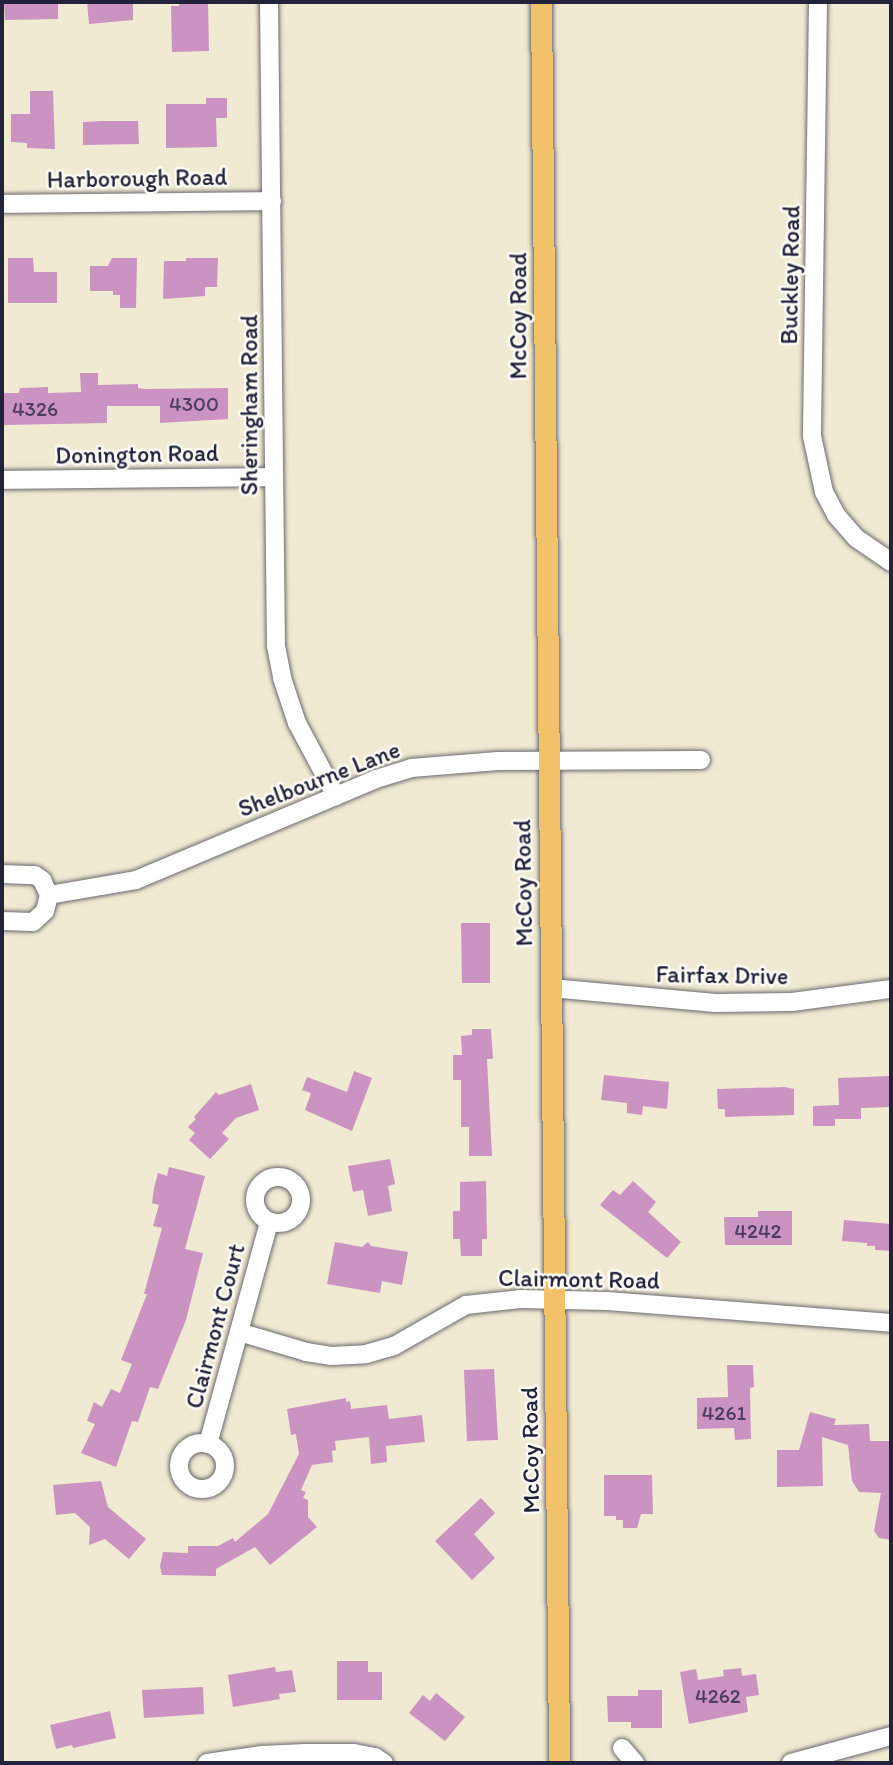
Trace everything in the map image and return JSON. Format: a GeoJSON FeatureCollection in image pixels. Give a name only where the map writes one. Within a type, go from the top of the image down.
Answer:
{"type":"FeatureCollection","features":[{"type":"Feature","properties":{"kind":"main road","name":"McCoy Road"},"geometry":{"type":"LineString","coordinates":[[541,2],[559,1763]]}},
{"type":"Feature","properties":{"kind":"street","name":"Sheringham Road"},"geometry":{"type":"LineString","coordinates":[[269,2],[274,618],[282,678],[298,723],[336,796]]}},
{"type":"Feature","properties":{"kind":"street","name":"Buckley Road"},"geometry":{"type":"LineString","coordinates":[[817,2],[812,436],[824,492],[836,515],[856,538],[891,562]]}},
{"type":"Feature","properties":{"kind":"street","name":"Harborough Road"},"geometry":{"type":"LineString","coordinates":[[2,204],[272,201]]}},
{"type":"Feature","properties":{"kind":"street","name":"Donington Road"},"geometry":{"type":"LineString","coordinates":[[2,480],[273,477]]}},
{"type":"Feature","properties":{"kind":"street","name":"Shelbourne Lane"},"geometry":{"type":"LineString","coordinates":[[49,895],[136,880],[376,779],[430,764],[701,760]]}},
{"type":"Feature","properties":{"kind":"street"},"geometry":{"type":"LineString","coordinates":[[2,874],[35,875],[42,880],[49,895],[45,911],[33,922],[2,921]]}},
{"type":"Feature","properties":{"kind":"street","name":"Fairfax Drive"},"geometry":{"type":"LineString","coordinates":[[551,989],[715,1003],[792,1002],[891,989]]}},
{"type":"Feature","properties":{"kind":"street","name":"Clairmont Court"},"geometry":{"type":"LineString","coordinates":[[208,1444],[269,1222]]}},
{"type":"Feature","properties":{"kind":"street","name":"Clairmont Road"},"geometry":{"type":"LineString","coordinates":[[239,1332],[306,1352],[331,1356],[366,1354],[394,1346],[466,1305],[520,1299],[555,1299],[891,1323]]}},
{"type":"Feature","properties":{"kind":"street"},"geometry":{"type":"LineString","coordinates":[[791,1763],[891,1737]]}},
{"type":"Feature","properties":{"kind":"street"},"geometry":{"type":"LineString","coordinates":[[622,1748],[635,1763]]}},
{"type":"Feature","properties":{"kind":"street"},"geometry":{"type":"LineString","coordinates":[[207,1763],[262,1755],[354,1753],[375,1757],[384,1763]]}},
{"type":"Feature","properties":{"kind":"building"},"geometry":{"type":"Polygon","coordinates":[[[4,2],[58,2],[58,19],[5,20],[4,2]]]}},
{"type":"Feature","properties":{"kind":"building"},"geometry":{"type":"Polygon","coordinates":[[[87,2],[133,2],[133,20],[89,24],[87,2]]]}},
{"type":"Feature","properties":{"kind":"building"},"geometry":{"type":"Polygon","coordinates":[[[179,2],[208,2],[209,51],[172,52],[171,6],[179,6],[179,2]]]}},
{"type":"Feature","properties":{"kind":"building"},"geometry":{"type":"Polygon","coordinates":[[[30,91],[53,91],[55,149],[27,148],[27,143],[11,142],[11,114],[30,114],[30,91]]]}},
{"type":"Feature","properties":{"kind":"building"},"geometry":{"type":"Polygon","coordinates":[[[206,98],[227,98],[227,118],[216,118],[217,147],[166,148],[166,104],[206,104],[206,98]]]}},
{"type":"Feature","properties":{"kind":"building"},"geometry":{"type":"Polygon","coordinates":[[[138,121],[139,144],[83,145],[83,122],[138,121]]]}},
{"type":"Feature","properties":{"kind":"building"},"geometry":{"type":"Polygon","coordinates":[[[8,258],[33,258],[34,272],[57,272],[57,303],[8,303],[8,258]]]}},
{"type":"Feature","properties":{"kind":"building"},"geometry":{"type":"Polygon","coordinates":[[[112,258],[137,258],[136,308],[120,308],[120,295],[113,295],[113,291],[90,291],[90,266],[108,266],[112,258]]]}},
{"type":"Feature","properties":{"kind":"building"},"geometry":{"type":"Polygon","coordinates":[[[186,258],[218,258],[217,287],[205,287],[205,296],[163,299],[164,261],[186,261],[186,258]]]}},
{"type":"Feature","properties":{"kind":"building"},"geometry":{"type":"Polygon","coordinates":[[[80,373],[98,373],[98,385],[138,384],[138,388],[144,389],[228,388],[228,419],[160,423],[160,406],[107,406],[107,423],[4,425],[3,393],[19,393],[20,388],[48,387],[48,393],[81,392],[80,373]]]}},
{"type":"Feature","properties":{"kind":"building"},"geometry":{"type":"Polygon","coordinates":[[[461,923],[490,923],[490,983],[462,983],[461,923]]]}},
{"type":"Feature","properties":{"kind":"building"},"geometry":{"type":"Polygon","coordinates":[[[472,1029],[491,1029],[493,1059],[487,1059],[492,1156],[469,1156],[469,1127],[461,1127],[461,1080],[453,1080],[453,1055],[462,1055],[461,1036],[472,1035],[472,1029]]]}},
{"type":"Feature","properties":{"kind":"building"},"geometry":{"type":"Polygon","coordinates":[[[354,1071],[372,1078],[352,1131],[305,1110],[311,1093],[302,1090],[307,1077],[347,1092],[354,1071]]]}},
{"type":"Feature","properties":{"kind":"building"},"geometry":{"type":"Polygon","coordinates":[[[604,1075],[669,1082],[667,1109],[643,1106],[642,1115],[627,1113],[627,1103],[601,1100],[604,1075]]]}},
{"type":"Feature","properties":{"kind":"building"},"geometry":{"type":"Polygon","coordinates":[[[891,1076],[891,1107],[861,1108],[861,1119],[835,1119],[835,1126],[813,1126],[813,1106],[839,1105],[838,1078],[891,1076]]]}},
{"type":"Feature","properties":{"kind":"building"},"geometry":{"type":"Polygon","coordinates":[[[251,1084],[259,1110],[236,1118],[222,1133],[229,1139],[210,1159],[189,1140],[195,1133],[188,1127],[216,1092],[219,1095],[251,1084]]]}},
{"type":"Feature","properties":{"kind":"building"},"geometry":{"type":"Polygon","coordinates":[[[717,1089],[794,1089],[794,1115],[725,1117],[725,1109],[718,1109],[717,1089]]]}},
{"type":"Feature","properties":{"kind":"building"},"geometry":{"type":"Polygon","coordinates":[[[390,1159],[395,1184],[388,1186],[392,1211],[368,1216],[363,1190],[353,1192],[348,1166],[390,1159]]]}},
{"type":"Feature","properties":{"kind":"building"},"geometry":{"type":"Polygon","coordinates":[[[169,1167],[205,1176],[185,1249],[203,1253],[186,1320],[158,1389],[150,1387],[138,1422],[132,1421],[116,1467],[81,1453],[95,1424],[87,1421],[94,1402],[102,1407],[111,1389],[120,1393],[132,1364],[121,1360],[147,1294],[144,1294],[162,1228],[153,1226],[159,1205],[152,1203],[154,1188],[158,1173],[167,1176],[169,1167]]]}},
{"type":"Feature","properties":{"kind":"building"},"geometry":{"type":"Polygon","coordinates":[[[486,1181],[487,1239],[482,1239],[482,1256],[461,1256],[460,1239],[453,1239],[453,1211],[460,1211],[460,1182],[486,1181]]]}},
{"type":"Feature","properties":{"kind":"building"},"geometry":{"type":"Polygon","coordinates":[[[633,1181],[656,1202],[648,1212],[681,1242],[667,1258],[600,1205],[613,1190],[620,1195],[633,1181]]]}},
{"type":"Feature","properties":{"kind":"building"},"geometry":{"type":"Polygon","coordinates":[[[758,1211],[792,1211],[792,1245],[725,1245],[724,1217],[758,1217],[758,1211]]]}},
{"type":"Feature","properties":{"kind":"building"},"geometry":{"type":"Polygon","coordinates":[[[844,1220],[891,1224],[891,1251],[875,1250],[875,1246],[867,1246],[867,1243],[842,1241],[844,1220]]]}},
{"type":"Feature","properties":{"kind":"building"},"geometry":{"type":"Polygon","coordinates":[[[335,1242],[362,1247],[368,1242],[371,1246],[408,1252],[402,1285],[382,1281],[380,1293],[327,1284],[335,1242]]]}},
{"type":"Feature","properties":{"kind":"building"},"geometry":{"type":"Polygon","coordinates":[[[727,1365],[753,1365],[754,1387],[750,1388],[751,1439],[735,1440],[734,1428],[697,1429],[697,1398],[728,1397],[727,1365]]]}},
{"type":"Feature","properties":{"kind":"building"},"geometry":{"type":"Polygon","coordinates":[[[494,1369],[498,1440],[467,1441],[464,1370],[494,1369]]]}},
{"type":"Feature","properties":{"kind":"building"},"geometry":{"type":"Polygon","coordinates":[[[346,1398],[346,1402],[350,1401],[351,1409],[387,1405],[389,1419],[422,1415],[425,1442],[386,1446],[387,1462],[371,1464],[369,1437],[335,1441],[333,1462],[312,1465],[301,1490],[306,1492],[303,1498],[308,1500],[308,1517],[317,1527],[270,1565],[255,1547],[216,1569],[216,1576],[162,1575],[160,1566],[163,1552],[188,1553],[188,1546],[218,1546],[233,1538],[235,1542],[268,1514],[299,1454],[296,1434],[291,1435],[287,1409],[346,1398]]]}},
{"type":"Feature","properties":{"kind":"building"},"geometry":{"type":"Polygon","coordinates":[[[810,1412],[836,1419],[834,1425],[869,1424],[870,1441],[891,1441],[891,1540],[879,1538],[874,1531],[881,1493],[859,1492],[852,1481],[848,1445],[822,1437],[823,1486],[777,1487],[777,1450],[799,1450],[810,1412]]]}},
{"type":"Feature","properties":{"kind":"building"},"geometry":{"type":"Polygon","coordinates":[[[604,1475],[652,1475],[653,1514],[641,1514],[637,1528],[623,1528],[623,1520],[616,1520],[616,1516],[604,1516],[604,1475]]]}},
{"type":"Feature","properties":{"kind":"building"},"geometry":{"type":"Polygon","coordinates":[[[101,1481],[108,1507],[146,1539],[129,1559],[105,1539],[89,1545],[90,1527],[75,1513],[56,1515],[53,1485],[101,1481]]]}},
{"type":"Feature","properties":{"kind":"building"},"geometry":{"type":"Polygon","coordinates":[[[481,1498],[495,1513],[474,1534],[495,1558],[472,1580],[435,1541],[481,1498]]]}},
{"type":"Feature","properties":{"kind":"building"},"geometry":{"type":"Polygon","coordinates":[[[337,1661],[368,1661],[368,1672],[382,1672],[382,1700],[337,1700],[337,1661]]]}},
{"type":"Feature","properties":{"kind":"building"},"geometry":{"type":"Polygon","coordinates":[[[275,1667],[276,1672],[292,1670],[296,1692],[279,1694],[280,1699],[233,1707],[228,1675],[275,1667]]]}},
{"type":"Feature","properties":{"kind":"building"},"geometry":{"type":"Polygon","coordinates":[[[741,1668],[742,1676],[756,1674],[759,1695],[746,1697],[748,1712],[689,1724],[680,1672],[696,1669],[698,1680],[724,1676],[723,1670],[741,1668]]]}},
{"type":"Feature","properties":{"kind":"building"},"geometry":{"type":"Polygon","coordinates":[[[203,1687],[204,1714],[144,1718],[142,1690],[203,1687]]]}},
{"type":"Feature","properties":{"kind":"building"},"geometry":{"type":"Polygon","coordinates":[[[638,1690],[662,1690],[662,1728],[631,1728],[631,1722],[608,1722],[607,1696],[638,1696],[638,1690]]]}},
{"type":"Feature","properties":{"kind":"building"},"geometry":{"type":"Polygon","coordinates":[[[436,1693],[465,1717],[445,1741],[409,1713],[423,1695],[430,1701],[436,1693]]]}},
{"type":"Feature","properties":{"kind":"building"},"geometry":{"type":"Polygon","coordinates":[[[110,1711],[116,1738],[56,1749],[50,1725],[110,1711]]]}}]}
